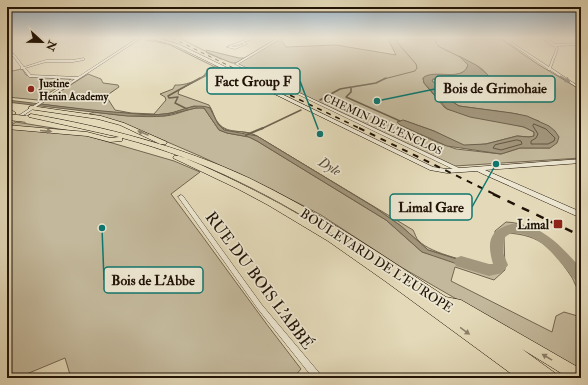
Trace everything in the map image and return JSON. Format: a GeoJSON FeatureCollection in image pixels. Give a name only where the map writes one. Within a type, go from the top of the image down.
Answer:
{"type":"FeatureCollection","features":[{"type":"Feature","properties":{"kind":"highway"},"geometry":{"type":"LineString","coordinates":[[9,115],[31,113],[84,115],[111,121],[188,153],[190,157]]}},
{"type":"Feature","properties":{"kind":"highway","name":"BOULEVARD DE L'EUROPE"},"geometry":{"type":"LineString","coordinates":[[31,113],[167,155],[216,175],[288,212],[319,230],[388,276],[529,378]]}},
{"type":"Feature","properties":{"kind":"highway","name":"BOULEVARD DE L'EUROPE"},"geometry":{"type":"LineString","coordinates":[[31,113],[96,128],[156,145],[190,157],[255,186],[312,216],[361,246],[550,378]]}},
{"type":"Feature","properties":{"kind":"highway"},"geometry":{"type":"LineString","coordinates":[[7,126],[87,134],[110,140],[119,139]]}},
{"type":"Feature","properties":{"kind":"highway"},"geometry":{"type":"LineString","coordinates":[[443,302],[457,304],[581,377]]}},
{"type":"Feature","properties":{"kind":"main road"},"geometry":{"type":"LineString","coordinates":[[199,56],[432,169],[443,171],[581,161]]}},
{"type":"Feature","properties":{"kind":"main road"},"geometry":{"type":"LineString","coordinates":[[479,169],[581,215]]}},
{"type":"Feature","properties":{"kind":"street"},"geometry":{"type":"LineString","coordinates":[[7,126],[31,113],[40,103],[111,56]]}},
{"type":"Feature","properties":{"kind":"street","name":"CHEMIN DE L'ENCLOS"},"geometry":{"type":"LineString","coordinates":[[247,56],[236,62],[236,64],[458,170]]}},
{"type":"Feature","properties":{"kind":"street"},"geometry":{"type":"LineString","coordinates":[[528,56],[581,89]]}},
{"type":"Feature","properties":{"kind":"street"},"geometry":{"type":"LineString","coordinates":[[549,69],[554,56]]}},
{"type":"Feature","properties":{"kind":"street"},"geometry":{"type":"LineString","coordinates":[[7,59],[14,57],[29,75],[35,77],[78,78]]}},
{"type":"Feature","properties":{"kind":"street"},"geometry":{"type":"LineString","coordinates":[[22,68],[46,60],[73,61]]}},
{"type":"Feature","properties":{"kind":"street"},"geometry":{"type":"LineString","coordinates":[[537,62],[550,64]]}},
{"type":"Feature","properties":{"kind":"street","name":"RUE DU BOIS L'ABBÉ"},"geometry":{"type":"LineString","coordinates":[[181,197],[260,307],[318,378]]}},
{"type":"Feature","properties":{"kind":"shaded area"},"geometry":{"type":"Polygon","coordinates":[[[214,56],[245,58],[249,56],[526,56],[581,90],[581,158],[455,166],[237,63],[232,63],[214,56]],[[462,58],[468,65],[465,70],[454,75],[428,76],[423,78],[424,83],[447,109],[524,127],[534,132],[534,136],[517,136],[486,144],[464,146],[434,131],[403,120],[400,125],[434,141],[456,149],[501,154],[520,148],[550,148],[539,121],[517,114],[459,106],[448,99],[443,90],[432,81],[433,79],[440,78],[486,83],[491,81],[484,70],[462,58]]]}},
{"type":"Feature","properties":{"kind":"shaded area"},"geometry":{"type":"Polygon","coordinates":[[[215,66],[221,68],[179,90],[178,94],[209,105],[219,124],[227,130],[232,131],[229,131],[224,129],[219,125],[215,119],[210,108],[194,106],[172,113],[154,115],[95,111],[40,104],[88,74],[101,79],[103,83],[118,85],[119,87],[106,96],[115,110],[131,113],[154,114],[166,100],[165,97],[160,94],[173,89],[175,85],[189,83],[199,79],[206,73],[207,69],[215,66]]]}},
{"type":"Feature","properties":{"kind":"shaded area","name":"Justine Henin Academy"},"geometry":{"type":"Polygon","coordinates":[[[22,69],[26,75],[32,77],[71,79],[38,100],[7,97],[7,72],[22,69]]]}},
{"type":"Feature","properties":{"kind":"shaded area"},"geometry":{"type":"Polygon","coordinates":[[[194,108],[204,108],[219,130],[249,137],[257,141],[386,220],[422,252],[476,265],[428,250],[401,226],[374,207],[293,158],[413,230],[418,240],[425,246],[443,254],[474,263],[491,266],[495,262],[495,231],[506,222],[529,227],[539,233],[557,247],[581,273],[581,292],[552,251],[538,240],[519,234],[507,233],[504,237],[505,270],[494,280],[455,267],[451,281],[552,332],[556,316],[564,312],[581,317],[581,371],[401,267],[321,215],[304,206],[200,156],[123,123],[89,114],[94,112],[156,117],[170,115],[194,108]]]}},
{"type":"Feature","properties":{"kind":"shaded area"},"geometry":{"type":"Polygon","coordinates":[[[16,122],[71,131],[174,161],[200,172],[171,194],[301,369],[293,378],[71,378],[65,358],[17,378],[7,378],[7,128],[16,122]]]}},
{"type":"Feature","properties":{"kind":"shaded area"},"geometry":{"type":"Polygon","coordinates":[[[256,136],[257,136],[293,158],[256,136]]]}},
{"type":"Feature","properties":{"kind":"water"},"geometry":{"type":"Polygon","coordinates":[[[459,56],[476,65],[488,75],[488,79],[491,82],[477,83],[447,79],[433,79],[432,81],[443,90],[448,99],[459,106],[527,116],[549,126],[555,131],[559,137],[557,143],[550,148],[520,148],[501,154],[447,146],[400,125],[397,122],[403,120],[434,131],[464,145],[486,144],[517,136],[534,136],[534,132],[524,127],[470,117],[447,109],[424,83],[423,78],[434,74],[460,73],[465,70],[468,65],[459,56]]]}},
{"type":"Feature","properties":{"kind":"water"},"geometry":{"type":"Polygon","coordinates":[[[7,100],[146,115],[171,113],[198,106],[210,108],[218,124],[224,130],[257,136],[374,207],[401,226],[428,250],[476,265],[472,269],[422,252],[386,220],[257,141],[249,137],[219,130],[204,108],[196,108],[163,116],[127,116],[7,102],[7,100]]]}},
{"type":"Feature","properties":{"kind":"waterway"},"geometry":{"type":"LineString","coordinates":[[192,56],[213,66]]}},
{"type":"Feature","properties":{"kind":"waterway"},"geometry":{"type":"LineString","coordinates":[[215,56],[221,59]]}},
{"type":"Feature","properties":{"kind":"waterway"},"geometry":{"type":"LineString","coordinates":[[384,79],[415,71],[417,68],[416,64],[409,56]]}},
{"type":"Feature","properties":{"kind":"waterway"},"geometry":{"type":"LineString","coordinates":[[200,78],[215,66]]}},
{"type":"Feature","properties":{"kind":"waterway"},"geometry":{"type":"LineString","coordinates":[[187,109],[175,103],[178,97],[169,98],[168,96],[200,78]]}},
{"type":"Feature","properties":{"kind":"waterway"},"geometry":{"type":"LineString","coordinates":[[352,87],[376,83],[384,79]]}},
{"type":"Feature","properties":{"kind":"waterway"},"geometry":{"type":"LineString","coordinates":[[320,100],[340,89],[351,87],[351,92],[346,97],[400,121]]}},
{"type":"Feature","properties":{"kind":"waterway"},"geometry":{"type":"LineString","coordinates":[[261,129],[301,110]]}},
{"type":"Feature","properties":{"kind":"waterway"},"geometry":{"type":"LineString","coordinates":[[246,135],[263,128]]}},
{"type":"Feature","properties":{"kind":"waterway","name":"Dyle"},"geometry":{"type":"LineString","coordinates":[[461,262],[489,270],[497,269],[501,265],[496,248],[498,236],[506,230],[518,229],[531,232],[547,241],[581,277]]}},
{"type":"Feature","properties":{"kind":"railway"},"geometry":{"type":"LineString","coordinates":[[209,56],[256,79]]}},
{"type":"Feature","properties":{"kind":"railway"},"geometry":{"type":"LineString","coordinates":[[254,78],[361,129]]}},
{"type":"Feature","properties":{"kind":"railway"},"geometry":{"type":"LineString","coordinates":[[359,128],[496,195]]}},
{"type":"Feature","properties":{"kind":"railway"},"geometry":{"type":"LineString","coordinates":[[493,194],[581,236]]}},
{"type":"Feature","properties":{"kind":"place","name":"Justine Henin Academy"},"geometry":{"type":"Point","coordinates":[31,89]}},
{"type":"Feature","properties":{"kind":"place","name":"Bois de Grimohaie"},"geometry":{"type":"Point","coordinates":[377,101]}},
{"type":"Feature","properties":{"kind":"place","name":"Fact Group F"},"geometry":{"type":"Point","coordinates":[320,134]}},
{"type":"Feature","properties":{"kind":"place","name":"Limal Gare"},"geometry":{"type":"Point","coordinates":[496,164]}},
{"type":"Feature","properties":{"kind":"place","name":"Limal"},"geometry":{"type":"Point","coordinates":[558,224]}},
{"type":"Feature","properties":{"kind":"place","name":"Bois de L'Abbe"},"geometry":{"type":"Point","coordinates":[102,228]}}]}
